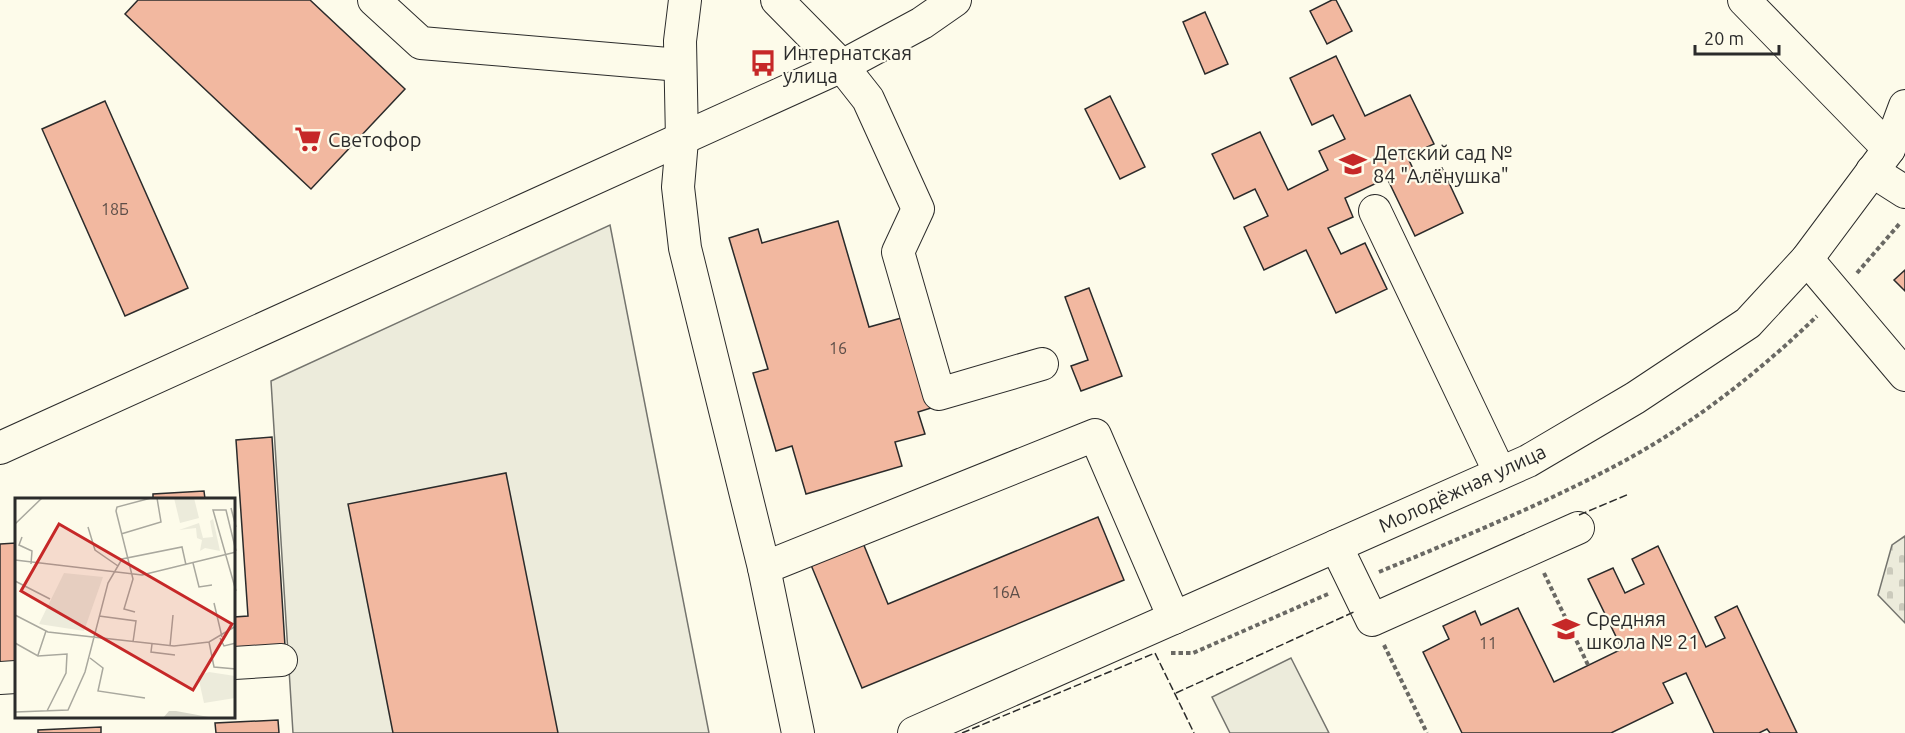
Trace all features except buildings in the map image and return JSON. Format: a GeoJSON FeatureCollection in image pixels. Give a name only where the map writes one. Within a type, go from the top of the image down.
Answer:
{"type":"FeatureCollection","features":[{"type":"Feature","properties":{"kind":"street"},"geometry":{"type":"LineString","coordinates":[[374,0],[422,43],[680,65]]}},
{"type":"Feature","properties":{"kind":"street"},"geometry":{"type":"LineString","coordinates":[[685,0],[680,41],[682,140],[678,187],[686,248],[764,568],[798,733]]}},
{"type":"Feature","properties":{"kind":"street"},"geometry":{"type":"LineString","coordinates":[[777,0],[842,66],[868,99],[918,209],[898,252],[939,394],[1042,364]]}},
{"type":"Feature","properties":{"kind":"street"},"geometry":{"type":"LineString","coordinates":[[0,448],[842,66],[922,23],[955,0]]}},
{"type":"Feature","properties":{"kind":"street"},"geometry":{"type":"LineString","coordinates":[[1744,0],[1905,192]]}},
{"type":"Feature","properties":{"kind":"street","name":"Молодёжная улица"},"geometry":{"type":"LineString","coordinates":[[914,733],[1528,461],[1635,398],[1748,323],[1807,259],[1880,160],[1905,106]]}},
{"type":"Feature","properties":{"kind":"street"},"geometry":{"type":"LineString","coordinates":[[1375,211],[1500,473]]}},
{"type":"Feature","properties":{"kind":"street"},"geometry":{"type":"LineString","coordinates":[[1807,259],[1905,375]]}},
{"type":"Feature","properties":{"kind":"street"},"geometry":{"type":"LineString","coordinates":[[764,568],[1095,435],[1174,618]]}},
{"type":"Feature","properties":{"kind":"street"},"geometry":{"type":"LineString","coordinates":[[1336,546],[1372,620],[1578,528]]}},
{"type":"Feature","properties":{"kind":"street"},"geometry":{"type":"LineString","coordinates":[[236,663],[281,660]]}},
{"type":"Feature","properties":{"kind":"street"},"geometry":{"type":"LineString","coordinates":[[0,678],[15,677]]}},
{"type":"Feature","properties":{"kind":"path"},"geometry":{"type":"LineString","coordinates":[[1515,513],[1519,522]]}},
{"type":"Feature","properties":{"kind":"path"},"geometry":{"type":"LineString","coordinates":[[1542,570],[1588,665]]}},
{"type":"Feature","properties":{"kind":"path"},"geometry":{"type":"LineString","coordinates":[[1372,620],[1427,733]]}},
{"type":"Feature","properties":{"kind":"green space"},"geometry":{"type":"Polygon","coordinates":[[[610,225],[709,733],[293,733],[271,381],[610,225]]]}},
{"type":"Feature","properties":{"kind":"green space"},"geometry":{"type":"Polygon","coordinates":[[[1905,536],[1905,623],[1878,595],[1892,545],[1905,536]]]}},
{"type":"Feature","properties":{"kind":"green space"},"geometry":{"type":"Polygon","coordinates":[[[1291,658],[1329,733],[1230,733],[1212,697],[1291,658]]]}},
{"type":"Feature","properties":{"kind":"fence"},"geometry":{"type":"LineString","coordinates":[[1579,515],[1629,494]]}},
{"type":"Feature","properties":{"kind":"fence"},"geometry":{"type":"LineString","coordinates":[[1176,693],[1356,611]]}},
{"type":"Feature","properties":{"kind":"fence"},"geometry":{"type":"LineString","coordinates":[[962,733],[1155,653],[1194,733]]}},
{"type":"Feature","properties":{"kind":"place","name":"Интернатская улица"},"geometry":{"type":"Point","coordinates":[763,63]}},
{"type":"Feature","properties":{"kind":"place","name":"Светофор"},"geometry":{"type":"Point","coordinates":[308,139]}},
{"type":"Feature","properties":{"kind":"place","name":"Детский сад № 84 \"Алёнушка\""},"geometry":{"type":"Point","coordinates":[1353,164]}},
{"type":"Feature","properties":{"kind":"place","name":"Средняя школа № 21"},"geometry":{"type":"Point","coordinates":[1566,629]}}]}
